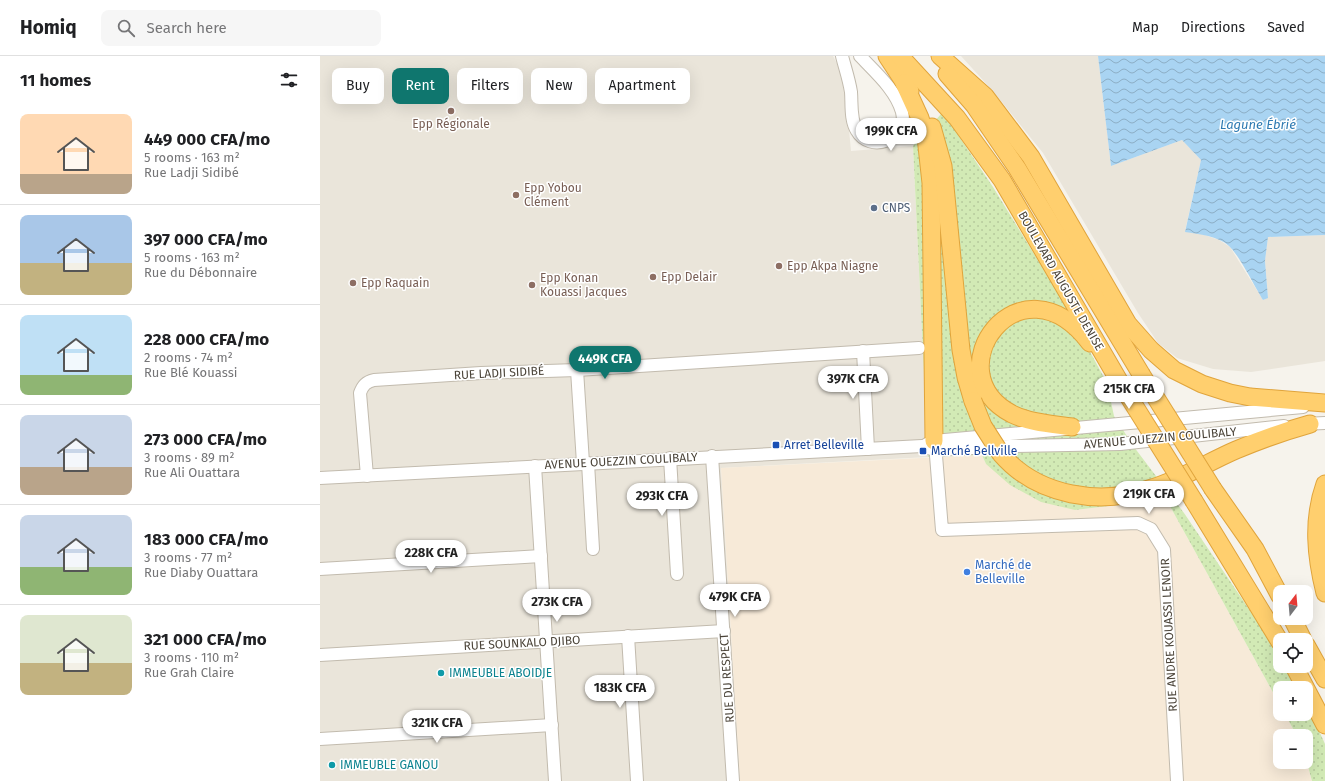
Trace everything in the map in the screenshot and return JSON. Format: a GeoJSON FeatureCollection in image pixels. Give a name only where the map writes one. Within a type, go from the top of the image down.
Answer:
{"type":"FeatureCollection","features":[{"type":"Feature","properties":{"kind":"highway"},"geometry":{"type":"LineString","coordinates":[[887,56],[928,116],[936,136],[943,166],[961,350],[966,377],[983,426],[1001,454],[1012,467],[1032,480],[1053,490],[1079,496],[1106,497],[1128,495],[1182,477],[1234,451],[1271,436],[1318,423]]}},
{"type":"Feature","properties":{"kind":"highway","name":"BOULEVARD AUGUSTE DENISE"},"geometry":{"type":"LineString","coordinates":[[900,56],[956,118],[1002,180],[1122,386],[1275,633]]}},
{"type":"Feature","properties":{"kind":"highway","name":"BOULEVARD AUGUSTE DENISE"},"geometry":{"type":"LineString","coordinates":[[931,56],[974,105],[1017,168],[1141,374],[1213,489],[1255,549],[1274,585]]}},
{"type":"Feature","properties":{"kind":"highway"},"geometry":{"type":"LineString","coordinates":[[940,56],[985,96],[1031,157],[1128,324],[1151,350],[1174,370],[1202,384],[1230,393],[1250,397],[1325,404]]}},
{"type":"Feature","properties":{"kind":"highway"},"geometry":{"type":"LineString","coordinates":[[904,83],[920,118],[926,137],[931,183],[931,446]]}},
{"type":"Feature","properties":{"kind":"highway"},"geometry":{"type":"LineString","coordinates":[[1072,427],[1029,420],[1012,413],[1000,405],[988,391],[981,374],[980,358],[985,343],[993,329],[1005,317],[1020,311],[1037,309],[1054,313],[1083,335],[1122,386]]}},
{"type":"Feature","properties":{"kind":"highway"},"geometry":{"type":"LineString","coordinates":[[1325,484],[1317,513],[1316,542],[1325,593]]}},
{"type":"Feature","properties":{"kind":"highway"},"geometry":{"type":"LineString","coordinates":[[1313,658],[1325,680]]}},
{"type":"Feature","properties":{"kind":"highway"},"geometry":{"type":"LineString","coordinates":[[1298,673],[1325,725]]}},
{"type":"Feature","properties":{"kind":"street"},"geometry":{"type":"LineString","coordinates":[[842,56],[849,78],[855,129],[861,137],[868,140],[882,142],[894,138],[901,129],[902,114],[897,99],[860,56]]}},
{"type":"Feature","properties":{"kind":"street","name":"RUE LADJI SIDIBÉ"},"geometry":{"type":"LineString","coordinates":[[367,476],[360,393],[362,387],[368,382],[481,373],[577,370],[919,348]]}},
{"type":"Feature","properties":{"kind":"street"},"geometry":{"type":"LineString","coordinates":[[863,351],[868,449]]}},
{"type":"Feature","properties":{"kind":"street"},"geometry":{"type":"LineString","coordinates":[[577,370],[593,550]]}},
{"type":"Feature","properties":{"kind":"street","name":"AVENUE OUEZZIN COULIBALY"},"geometry":{"type":"LineString","coordinates":[[931,446],[1072,427],[1325,404]]}},
{"type":"Feature","properties":{"kind":"street","name":"AVENUE OUEZZIN COULIBALY"},"geometry":{"type":"LineString","coordinates":[[320,478],[670,458],[931,446],[1120,444],[1318,423]]}},
{"type":"Feature","properties":{"kind":"street","name":"RUE ANDRE KOUASSI LENOIR"},"geometry":{"type":"LineString","coordinates":[[931,446],[942,530],[1138,523],[1151,529],[1164,550],[1177,781]]}},
{"type":"Feature","properties":{"kind":"street","name":"RUE DU RESPECT"},"geometry":{"type":"LineString","coordinates":[[712,456],[733,781]]}},
{"type":"Feature","properties":{"kind":"street"},"geometry":{"type":"LineString","coordinates":[[670,458],[677,574]]}},
{"type":"Feature","properties":{"kind":"street"},"geometry":{"type":"LineString","coordinates":[[535,466],[555,781]]}},
{"type":"Feature","properties":{"kind":"street"},"geometry":{"type":"LineString","coordinates":[[320,569],[541,556]]}},
{"type":"Feature","properties":{"kind":"street","name":"RUE SOUNKALO DJIBO"},"geometry":{"type":"LineString","coordinates":[[320,655],[724,631]]}},
{"type":"Feature","properties":{"kind":"street"},"geometry":{"type":"LineString","coordinates":[[628,636],[637,781]]}},
{"type":"Feature","properties":{"kind":"street"},"geometry":{"type":"LineString","coordinates":[[320,739],[552,725]]}},
{"type":"Feature","properties":{"kind":"shaded area"},"geometry":{"type":"Polygon","coordinates":[[[320,56],[833,56],[844,77],[851,151],[913,146],[928,457],[721,468],[740,781],[320,781],[320,56]]]}},
{"type":"Feature","properties":{"kind":"shaded area"},"geometry":{"type":"Polygon","coordinates":[[[961,56],[1098,56],[1111,166],[1182,140],[1201,160],[1185,231],[1202,234],[1219,240],[1230,247],[1263,300],[1268,298],[1265,261],[1268,237],[1325,235],[1325,361],[1251,372],[1213,369],[1177,358],[1158,343],[1138,313],[1043,153],[992,90],[961,56]]]}},
{"type":"Feature","properties":{"kind":"shaded area","name":"Marché de Belleville"},"geometry":{"type":"Polygon","coordinates":[[[982,455],[986,464],[1075,510],[1166,499],[1273,692],[1273,721],[1289,721],[1293,729],[1273,729],[1273,769],[1309,769],[1312,781],[740,781],[721,468],[982,455]]]}},
{"type":"Feature","properties":{"kind":"green space"},"geometry":{"type":"Polygon","coordinates":[[[941,114],[952,126],[993,187],[1058,293],[1107,383],[1114,416],[1134,447],[1184,513],[1273,645],[1273,673],[1291,673],[1295,681],[1273,681],[1273,692],[1166,499],[1075,510],[1041,502],[1010,485],[986,464],[982,455],[928,457],[913,146],[941,114]]]}},
{"type":"Feature","properties":{"kind":"green space"},"geometry":{"type":"Polygon","coordinates":[[[1313,717],[1325,744],[1325,781],[1312,781],[1309,769],[1313,769],[1313,729],[1293,729],[1289,721],[1313,721],[1313,717]]]}},
{"type":"Feature","properties":{"kind":"water","name":"Lagune Ébrié"},"geometry":{"type":"Polygon","coordinates":[[[1098,56],[1325,56],[1325,235],[1268,237],[1265,261],[1268,298],[1263,300],[1242,264],[1229,246],[1214,238],[1185,232],[1201,160],[1182,140],[1111,166],[1098,56]]]}},
{"type":"Feature","properties":{"kind":"place","name":"Epp Régionale"},"geometry":{"type":"Point","coordinates":[451,111]}},
{"type":"Feature","properties":{"kind":"place","name":"Epp Yobou Clément"},"geometry":{"type":"Point","coordinates":[516,195]}},
{"type":"Feature","properties":{"kind":"place","name":"CNPS"},"geometry":{"type":"Point","coordinates":[874,208]}},
{"type":"Feature","properties":{"kind":"place","name":"Epp Akpa Niagne"},"geometry":{"type":"Point","coordinates":[779,266]}},
{"type":"Feature","properties":{"kind":"place","name":"Epp Delair"},"geometry":{"type":"Point","coordinates":[653,277]}},
{"type":"Feature","properties":{"kind":"place","name":"Epp Raquain"},"geometry":{"type":"Point","coordinates":[353,283]}},
{"type":"Feature","properties":{"kind":"place","name":"Epp Konan Kouassi Jacques"},"geometry":{"type":"Point","coordinates":[532,285]}},
{"type":"Feature","properties":{"kind":"place","name":"Arret Belleville"},"geometry":{"type":"Point","coordinates":[776,445]}},
{"type":"Feature","properties":{"kind":"place","name":"Marché Bellville"},"geometry":{"type":"Point","coordinates":[923,451]}},
{"type":"Feature","properties":{"kind":"place","name":"Marché de Belleville"},"geometry":{"type":"Point","coordinates":[967,572]}},
{"type":"Feature","properties":{"kind":"place","name":"IMMEUBLE ABOIDJE"},"geometry":{"type":"Point","coordinates":[441,673]}},
{"type":"Feature","properties":{"kind":"place","name":"IMMEUBLE GANOU"},"geometry":{"type":"Point","coordinates":[332,765]}}]}
